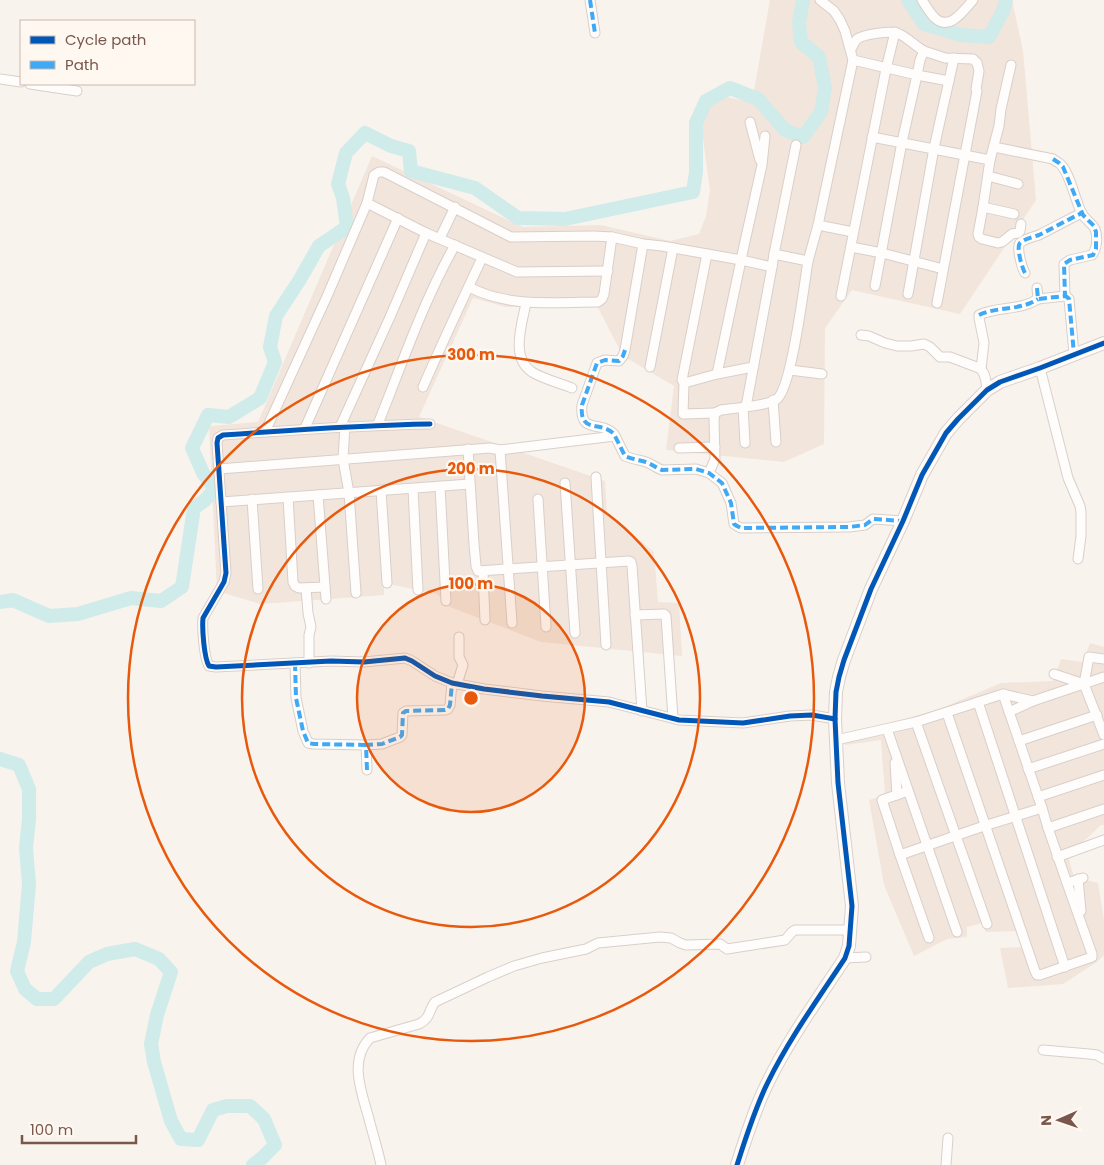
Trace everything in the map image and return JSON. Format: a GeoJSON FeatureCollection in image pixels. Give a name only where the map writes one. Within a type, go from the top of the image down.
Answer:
{"type":"FeatureCollection","features":[{"type":"Feature","properties":{"kind":"street"},"geometry":{"type":"LineString","coordinates":[[590,0],[595,33]]}},
{"type":"Feature","properties":{"kind":"street"},"geometry":{"type":"LineString","coordinates":[[707,254],[682,376],[684,382],[683,414],[715,414],[721,410],[766,403],[777,399],[783,391],[790,370],[808,261],[818,224],[853,60],[840,20],[834,11],[820,0]]}},
{"type":"Feature","properties":{"kind":"street"},"geometry":{"type":"LineString","coordinates":[[922,0],[935,19],[949,22],[954,20],[973,0]]}},
{"type":"Feature","properties":{"kind":"street"},"geometry":{"type":"LineString","coordinates":[[850,49],[856,40],[860,38],[880,33],[895,32],[924,51],[945,58],[973,59],[980,71],[937,303]]}},
{"type":"Feature","properties":{"kind":"street"},"geometry":{"type":"LineString","coordinates":[[841,296],[872,136],[895,32]]}},
{"type":"Feature","properties":{"kind":"street"},"geometry":{"type":"LineString","coordinates":[[875,286],[902,142],[920,60],[924,51]]}},
{"type":"Feature","properties":{"kind":"street"},"geometry":{"type":"LineString","coordinates":[[908,294],[934,148],[954,58]]}},
{"type":"Feature","properties":{"kind":"street"},"geometry":{"type":"LineString","coordinates":[[853,60],[886,69],[948,81]]}},
{"type":"Feature","properties":{"kind":"street"},"geometry":{"type":"LineString","coordinates":[[1011,65],[990,160],[978,234],[982,239],[998,243],[1012,234],[1018,233],[1021,224]]}},
{"type":"Feature","properties":{"kind":"street"},"geometry":{"type":"LineString","coordinates":[[0,79],[20,82]]}},
{"type":"Feature","properties":{"kind":"street"},"geometry":{"type":"LineString","coordinates":[[37,85],[76,91]]}},
{"type":"Feature","properties":{"kind":"street"},"geometry":{"type":"LineString","coordinates":[[750,122],[762,166]]}},
{"type":"Feature","properties":{"kind":"street"},"geometry":{"type":"LineString","coordinates":[[717,374],[762,166],[765,136]]}},
{"type":"Feature","properties":{"kind":"street"},"geometry":{"type":"LineString","coordinates":[[872,136],[990,160]]}},
{"type":"Feature","properties":{"kind":"street"},"geometry":{"type":"LineString","coordinates":[[746,443],[745,407],[796,145]]}},
{"type":"Feature","properties":{"kind":"street"},"geometry":{"type":"LineString","coordinates":[[994,147],[1052,159],[1060,163],[1084,217],[1092,224],[1095,230],[1096,249],[1092,256],[1070,260],[1064,264],[1065,296],[1068,299],[1074,354]]}},
{"type":"Feature","properties":{"kind":"street"},"geometry":{"type":"LineString","coordinates":[[266,432],[367,203],[374,176],[379,172],[384,172],[511,237],[612,237],[772,267]]}},
{"type":"Feature","properties":{"kind":"street"},"geometry":{"type":"LineString","coordinates":[[988,176],[1018,184]]}},
{"type":"Feature","properties":{"kind":"street"},"geometry":{"type":"LineString","coordinates":[[367,203],[482,258],[517,272],[608,271]]}},
{"type":"Feature","properties":{"kind":"street"},"geometry":{"type":"LineString","coordinates":[[440,238],[455,207]]}},
{"type":"Feature","properties":{"kind":"street"},"geometry":{"type":"LineString","coordinates":[[983,207],[1014,214]]}},
{"type":"Feature","properties":{"kind":"street"},"geometry":{"type":"LineString","coordinates":[[1026,273],[1021,263],[1018,249],[1019,244],[1082,213]]}},
{"type":"Feature","properties":{"kind":"street"},"geometry":{"type":"LineString","coordinates":[[305,428],[398,218]]}},
{"type":"Feature","properties":{"kind":"street"},"geometry":{"type":"LineString","coordinates":[[818,224],[853,232]]}},
{"type":"Feature","properties":{"kind":"street"},"geometry":{"type":"LineString","coordinates":[[356,593],[349,493],[343,459],[342,426],[426,232]]}},
{"type":"Feature","properties":{"kind":"street"},"geometry":{"type":"LineString","coordinates":[[468,287],[499,299],[526,303],[598,302],[604,294],[612,237]]}},
{"type":"Feature","properties":{"kind":"street"},"geometry":{"type":"LineString","coordinates":[[643,244],[625,350],[619,361],[605,360],[597,363],[582,405],[581,411],[586,424],[611,431],[625,456],[629,458],[648,462],[662,470],[696,469],[709,473],[722,483],[731,503],[734,524],[741,528],[849,527],[865,525],[873,519],[903,521]]}},
{"type":"Feature","properties":{"kind":"street"},"geometry":{"type":"LineString","coordinates":[[378,424],[431,292],[455,245]]}},
{"type":"Feature","properties":{"kind":"street"},"geometry":{"type":"LineString","coordinates":[[851,247],[943,269]]}},
{"type":"Feature","properties":{"kind":"street"},"geometry":{"type":"LineString","coordinates":[[650,368],[673,248]]}},
{"type":"Feature","properties":{"kind":"street"},"geometry":{"type":"LineString","coordinates":[[774,254],[808,261]]}},
{"type":"Feature","properties":{"kind":"street"},"geometry":{"type":"LineString","coordinates":[[423,387],[482,258]]}},
{"type":"Feature","properties":{"kind":"street"},"geometry":{"type":"LineString","coordinates":[[1037,288],[1038,298]]}},
{"type":"Feature","properties":{"kind":"street"},"geometry":{"type":"LineString","coordinates":[[987,390],[984,374],[981,369],[984,343],[979,315],[1019,307],[1038,298],[1065,296]]}},
{"type":"Feature","properties":{"kind":"street"},"geometry":{"type":"LineString","coordinates":[[526,303],[518,345],[524,364],[534,374],[572,388]]}},
{"type":"Feature","properties":{"kind":"street"},"geometry":{"type":"LineString","coordinates":[[861,335],[898,346],[928,345],[940,357],[950,357],[981,369]]}},
{"type":"Feature","properties":{"kind":"street"},"geometry":{"type":"LineString","coordinates":[[737,1165],[768,1080],[790,1042],[845,958],[849,946],[852,906],[838,783],[835,719],[836,692],[844,660],[870,589],[903,521],[922,475],[946,433],[968,408],[987,390],[1000,382],[1104,343]]}},
{"type":"Feature","properties":{"kind":"street"},"geometry":{"type":"LineString","coordinates":[[684,382],[753,368]]}},
{"type":"Feature","properties":{"kind":"street"},"geometry":{"type":"LineString","coordinates":[[1040,368],[1068,478],[1080,506],[1081,536],[1078,559]]}},
{"type":"Feature","properties":{"kind":"street"},"geometry":{"type":"LineString","coordinates":[[790,370],[822,374]]}},
{"type":"Feature","properties":{"kind":"street"},"geometry":{"type":"LineString","coordinates":[[773,400],[776,442]]}},
{"type":"Feature","properties":{"kind":"street"},"geometry":{"type":"LineString","coordinates":[[709,473],[714,458],[715,414]]}},
{"type":"Feature","properties":{"kind":"street"},"geometry":{"type":"LineString","coordinates":[[430,424],[378,424],[305,428],[220,436],[218,438],[218,469],[226,573],[224,582],[203,618],[202,624],[207,664],[212,668],[331,661],[364,662],[405,658],[412,660],[435,676],[454,684],[522,694],[609,702],[679,720],[743,722],[790,716],[835,719]]}},
{"type":"Feature","properties":{"kind":"street"},"geometry":{"type":"LineString","coordinates":[[218,469],[468,449],[490,448],[500,450],[615,436]]}},
{"type":"Feature","properties":{"kind":"street"},"geometry":{"type":"LineString","coordinates":[[679,448],[715,447]]}},
{"type":"Feature","properties":{"kind":"street"},"geometry":{"type":"LineString","coordinates":[[468,449],[476,566],[478,572],[570,564],[631,562],[642,711]]}},
{"type":"Feature","properties":{"kind":"street"},"geometry":{"type":"LineString","coordinates":[[500,450],[512,623]]}},
{"type":"Feature","properties":{"kind":"street"},"geometry":{"type":"LineString","coordinates":[[596,477],[606,644]]}},
{"type":"Feature","properties":{"kind":"street"},"geometry":{"type":"LineString","coordinates":[[565,483],[575,633]]}},
{"type":"Feature","properties":{"kind":"street"},"geometry":{"type":"LineString","coordinates":[[221,502],[470,484]]}},
{"type":"Feature","properties":{"kind":"street"},"geometry":{"type":"LineString","coordinates":[[440,486],[446,601]]}},
{"type":"Feature","properties":{"kind":"street"},"geometry":{"type":"LineString","coordinates":[[413,489],[418,590]]}},
{"type":"Feature","properties":{"kind":"street"},"geometry":{"type":"LineString","coordinates":[[382,490],[386,583]]}},
{"type":"Feature","properties":{"kind":"street"},"geometry":{"type":"LineString","coordinates":[[318,495],[326,600]]}},
{"type":"Feature","properties":{"kind":"street"},"geometry":{"type":"LineString","coordinates":[[288,497],[295,586],[299,588],[325,587]]}},
{"type":"Feature","properties":{"kind":"street"},"geometry":{"type":"LineString","coordinates":[[538,499],[546,628]]}},
{"type":"Feature","properties":{"kind":"street"},"geometry":{"type":"LineString","coordinates":[[252,500],[258,589]]}},
{"type":"Feature","properties":{"kind":"street"},"geometry":{"type":"LineString","coordinates":[[483,572],[485,620]]}},
{"type":"Feature","properties":{"kind":"street"},"geometry":{"type":"LineString","coordinates":[[306,588],[311,627],[309,635],[309,663]]}},
{"type":"Feature","properties":{"kind":"street"},"geometry":{"type":"LineString","coordinates":[[635,615],[664,614],[666,616],[673,718]]}},
{"type":"Feature","properties":{"kind":"street"},"geometry":{"type":"LineString","coordinates":[[294,663],[296,698],[303,731],[308,743],[382,744],[402,735],[403,713],[406,711],[448,709],[454,684],[463,666],[459,657],[459,637]]}},
{"type":"Feature","properties":{"kind":"street"},"geometry":{"type":"LineString","coordinates":[[1104,659],[1088,657],[1084,684],[1104,735]]}},
{"type":"Feature","properties":{"kind":"street"},"geometry":{"type":"LineString","coordinates":[[1054,674],[1084,684]]}},
{"type":"Feature","properties":{"kind":"street"},"geometry":{"type":"LineString","coordinates":[[1009,712],[1033,701],[1104,677]]}},
{"type":"Feature","properties":{"kind":"street"},"geometry":{"type":"LineString","coordinates":[[836,740],[916,722],[1003,694],[1033,701]]}},
{"type":"Feature","properties":{"kind":"street"},"geometry":{"type":"LineString","coordinates":[[947,713],[984,826],[1037,975],[1092,958],[1003,694]]}},
{"type":"Feature","properties":{"kind":"street"},"geometry":{"type":"LineString","coordinates":[[978,702],[1065,967]]}},
{"type":"Feature","properties":{"kind":"street"},"geometry":{"type":"LineString","coordinates":[[1019,741],[1097,715]]}},
{"type":"Feature","properties":{"kind":"street"},"geometry":{"type":"LineString","coordinates":[[916,722],[987,924]]}},
{"type":"Feature","properties":{"kind":"street"},"geometry":{"type":"LineString","coordinates":[[887,729],[957,932]]}},
{"type":"Feature","properties":{"kind":"street"},"geometry":{"type":"LineString","coordinates":[[1028,769],[1104,744]]}},
{"type":"Feature","properties":{"kind":"street"},"geometry":{"type":"LineString","coordinates":[[366,745],[367,770]]}},
{"type":"Feature","properties":{"kind":"street"},"geometry":{"type":"LineString","coordinates":[[895,752],[897,795]]}},
{"type":"Feature","properties":{"kind":"street"},"geometry":{"type":"LineString","coordinates":[[1038,797],[1104,775]]}},
{"type":"Feature","properties":{"kind":"street"},"geometry":{"type":"LineString","coordinates":[[908,791],[882,800],[929,938]]}},
{"type":"Feature","properties":{"kind":"street"},"geometry":{"type":"LineString","coordinates":[[900,854],[1042,808]]}},
{"type":"Feature","properties":{"kind":"street"},"geometry":{"type":"LineString","coordinates":[[1048,828],[1104,809]]}},
{"type":"Feature","properties":{"kind":"street"},"geometry":{"type":"LineString","coordinates":[[1057,857],[1104,840]]}},
{"type":"Feature","properties":{"kind":"street"},"geometry":{"type":"LineString","coordinates":[[1067,883],[1080,878],[1082,924]]}},
{"type":"Feature","properties":{"kind":"street"},"geometry":{"type":"LineString","coordinates":[[381,1165],[359,1084],[360,1054],[370,1038],[424,1022],[435,1002],[488,976],[514,966],[586,949],[598,943],[660,937],[671,938],[686,945],[720,944],[727,949],[785,940],[796,930],[851,930]]}},
{"type":"Feature","properties":{"kind":"street"},"geometry":{"type":"LineString","coordinates":[[845,958],[866,957]]}},
{"type":"Feature","properties":{"kind":"street"},"geometry":{"type":"LineString","coordinates":[[1043,1050],[1097,1055],[1104,1059]]}},
{"type":"Feature","properties":{"kind":"street"},"geometry":{"type":"LineString","coordinates":[[946,1165],[948,1138]]}},
{"type":"Feature","properties":{"kind":"shaded area"},"geometry":{"type":"Polygon","coordinates":[[[770,0],[1012,0],[1023,51],[1036,200],[960,314],[852,290],[825,328],[824,444],[784,462],[666,450],[674,386],[623,356],[597,306],[506,307],[473,298],[419,417],[605,481],[607,514],[654,552],[658,602],[679,603],[682,656],[541,642],[450,607],[437,594],[384,583],[384,595],[260,604],[217,591],[209,426],[258,422],[372,156],[523,227],[601,225],[670,241],[699,234],[706,216],[710,190],[701,124],[707,106],[720,96],[752,102],[770,0]]]}},
{"type":"Feature","properties":{"kind":"shaded area"},"geometry":{"type":"Polygon","coordinates":[[[1090,643],[1104,647],[1104,825],[1101,825],[1068,856],[1074,877],[1098,883],[1104,920],[1104,955],[1097,962],[1063,984],[1008,988],[1000,948],[1022,947],[1017,931],[986,932],[982,923],[967,927],[967,937],[947,939],[914,956],[884,885],[869,800],[885,795],[881,740],[845,745],[844,735],[937,710],[1001,683],[1053,681],[1061,659],[1083,662],[1090,643]]]}},
{"type":"Feature","properties":{"kind":"waterway"},"geometry":{"type":"LineString","coordinates":[[0,602],[13,600],[49,616],[78,614],[131,598],[161,601],[182,587],[194,508],[204,501],[215,489],[203,473],[192,448],[208,415],[229,417],[260,398],[275,362],[270,347],[276,316],[319,246],[347,227],[343,198],[338,184],[346,153],[365,133],[391,146],[409,151],[411,171],[475,188],[518,218],[565,219],[693,192],[696,172],[696,123],[706,101],[730,88],[758,99],[785,130],[803,137],[821,112],[825,88],[819,57],[801,42],[799,23],[803,0]]}},
{"type":"Feature","properties":{"kind":"waterway"},"geometry":{"type":"LineString","coordinates":[[908,0],[924,24],[961,35],[989,37],[1003,11],[1006,0]]}},
{"type":"Feature","properties":{"kind":"waterway"},"geometry":{"type":"LineString","coordinates":[[0,759],[19,765],[29,789],[29,819],[26,848],[29,884],[24,942],[17,971],[25,989],[37,999],[54,999],[89,962],[107,954],[135,949],[159,959],[171,972],[157,1015],[151,1044],[154,1062],[171,1121],[181,1139],[198,1140],[213,1110],[227,1106],[250,1106],[264,1119],[275,1145],[253,1165]]}},
{"type":"Feature","properties":{"kind":"marked path"},"geometry":{"type":"LineString","coordinates":[[590,0],[595,33]]}},
{"type":"Feature","properties":{"kind":"marked path"},"geometry":{"type":"LineString","coordinates":[[1053,159],[1063,167],[1083,215],[1094,226],[1096,232],[1096,249],[1093,255],[1070,260],[1064,264],[1065,296]]}},
{"type":"Feature","properties":{"kind":"marked path"},"geometry":{"type":"LineString","coordinates":[[1025,273],[1019,253],[1020,243],[1082,213]]}},
{"type":"Feature","properties":{"kind":"marked path"},"geometry":{"type":"LineString","coordinates":[[1037,288],[1038,299],[1065,296],[1069,299],[1074,354]]}},
{"type":"Feature","properties":{"kind":"marked path"},"geometry":{"type":"LineString","coordinates":[[979,315],[994,310],[1024,305],[1038,299]]}},
{"type":"Feature","properties":{"kind":"marked path"},"geometry":{"type":"LineString","coordinates":[[625,350],[619,361],[605,360],[597,363],[582,405],[584,420],[587,424],[609,430],[614,434],[625,456],[646,462],[662,470],[696,469],[709,473],[722,483],[731,503],[734,524],[737,526],[741,528],[849,527],[865,525],[873,519],[903,521]]}},
{"type":"Feature","properties":{"kind":"marked path"},"geometry":{"type":"LineString","coordinates":[[295,663],[296,698],[303,731],[308,743],[366,745]]}},
{"type":"Feature","properties":{"kind":"marked path"},"geometry":{"type":"LineString","coordinates":[[367,770],[366,745],[382,744],[400,737],[402,735],[403,713],[406,711],[448,709],[452,683]]}},
{"type":"Feature","properties":{"kind":"cycle path"},"geometry":{"type":"LineString","coordinates":[[737,1165],[755,1112],[776,1066],[794,1035],[845,958],[849,946],[852,906],[838,783],[835,719],[836,692],[844,660],[871,589],[922,475],[946,433],[958,419],[987,390],[1000,382],[1104,343]]}},
{"type":"Feature","properties":{"kind":"cycle path"},"geometry":{"type":"LineString","coordinates":[[430,424],[378,425],[223,435],[218,438],[226,573],[224,582],[203,618],[203,635],[209,666],[331,661],[364,662],[405,658],[435,676],[452,683],[484,689],[609,702],[679,720],[743,723],[790,716],[812,715],[835,719]]}}]}
